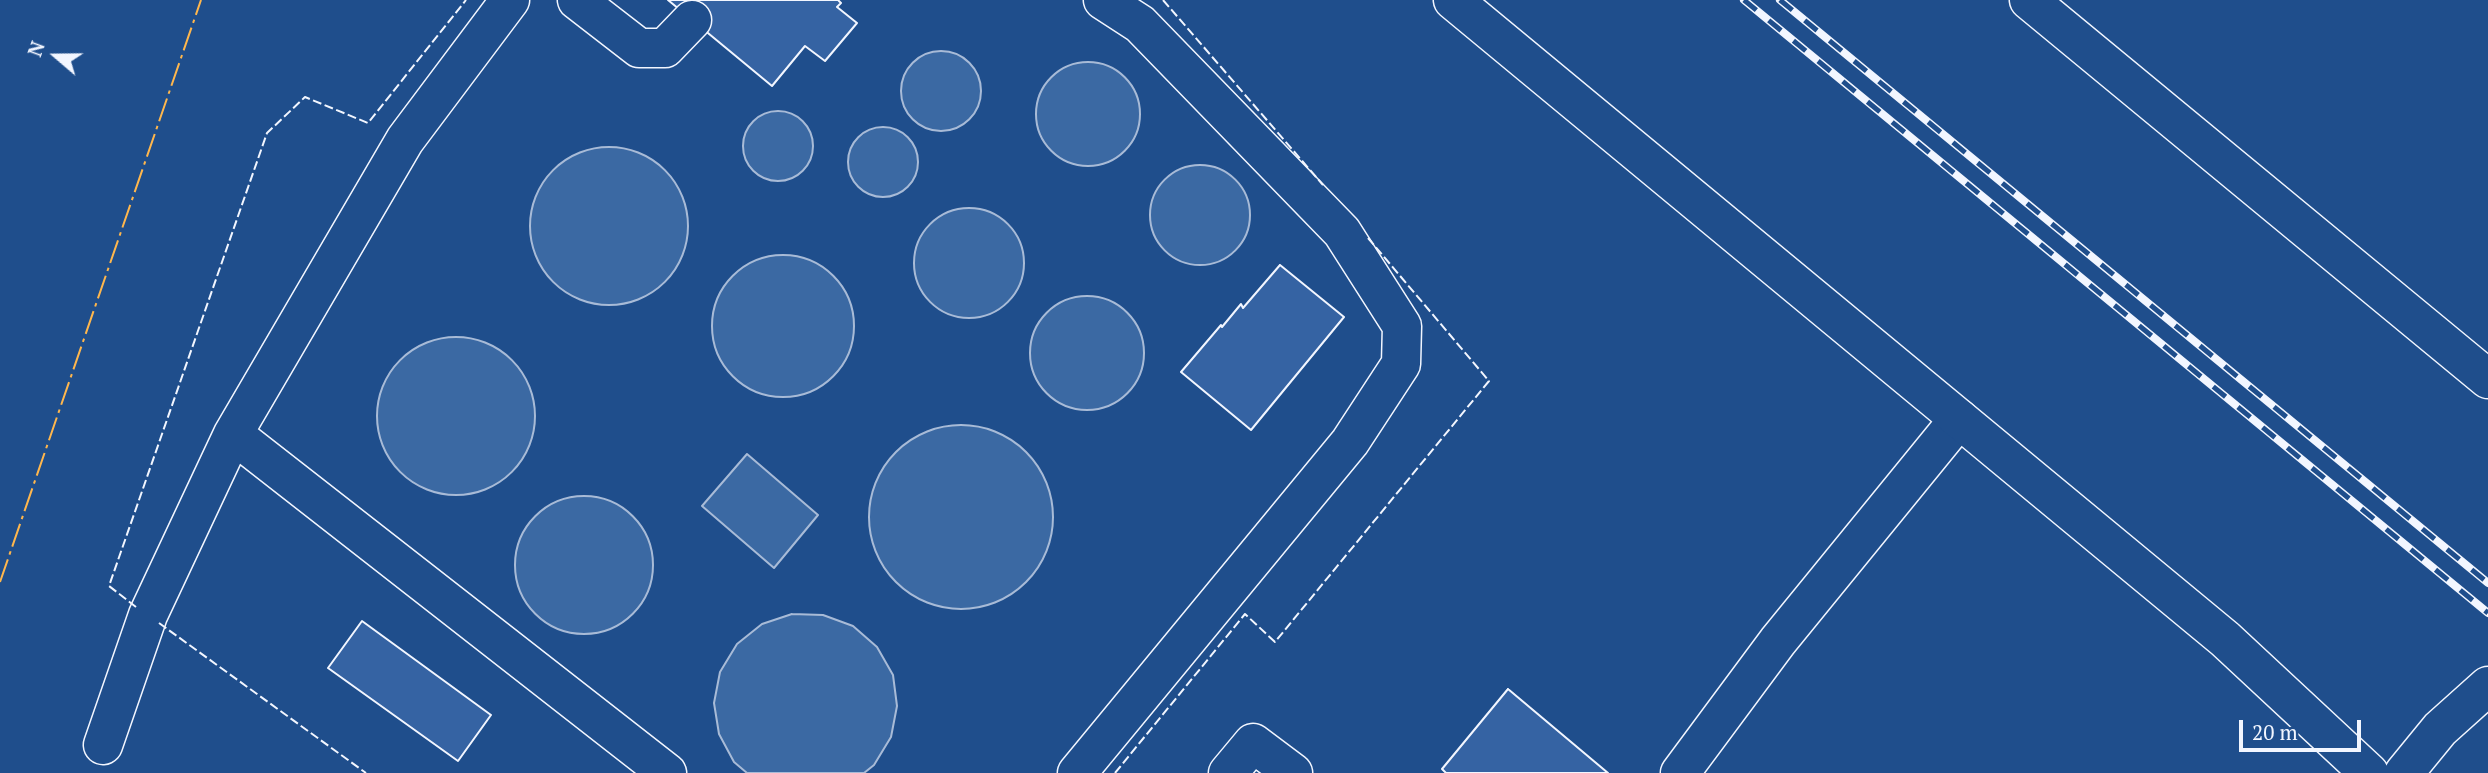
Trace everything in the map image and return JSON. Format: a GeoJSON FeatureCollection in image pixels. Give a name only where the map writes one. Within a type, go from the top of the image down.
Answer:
{"type":"FeatureCollection","features":[{"type":"Feature","properties":{"kind":"main road"},"geometry":{"type":"LineString","coordinates":[[103,745],[148,615],[233,435],[405,140],[510,0]]}},
{"type":"Feature","properties":{"kind":"main road"},"geometry":{"type":"LineString","coordinates":[[577,0],[639,48],[665,48],[692,20]]}},
{"type":"Feature","properties":{"kind":"main road"},"geometry":{"type":"LineString","coordinates":[[1077,773],[1350,442],[1401,364],[1402,326],[1342,232],[1140,24],[1103,0]]}},
{"type":"Feature","properties":{"kind":"main road"},"geometry":{"type":"LineString","coordinates":[[1453,0],[2225,639],[2369,773]]}},
{"type":"Feature","properties":{"kind":"main road"},"geometry":{"type":"LineString","coordinates":[[2029,0],[2488,379]]}},
{"type":"Feature","properties":{"kind":"main road"},"geometry":{"type":"LineString","coordinates":[[1680,773],[1778,641],[1959,419]]}},
{"type":"Feature","properties":{"kind":"main road"},"geometry":{"type":"LineString","coordinates":[[233,435],[667,773]]}},
{"type":"Feature","properties":{"kind":"main road"},"geometry":{"type":"LineString","coordinates":[[2404,773],[2440,729],[2488,686]]}},
{"type":"Feature","properties":{"kind":"main road"},"geometry":{"type":"LineString","coordinates":[[1228,773],[1253,743],[1293,773]]}},
{"type":"Feature","properties":{"kind":"water"},"geometry":{"type":"Polygon","coordinates":[[[941,51],[956,54],[969,63],[978,76],[981,91],[978,106],[969,119],[956,128],[941,131],[926,128],[913,119],[904,106],[901,91],[904,76],[913,63],[926,54],[941,51]]]}},
{"type":"Feature","properties":{"kind":"water"},"geometry":{"type":"Polygon","coordinates":[[[1088,62],[1108,66],[1125,77],[1136,94],[1140,114],[1136,134],[1125,151],[1108,162],[1088,166],[1068,162],[1051,151],[1040,134],[1036,114],[1040,94],[1051,77],[1068,66],[1088,62]]]}},
{"type":"Feature","properties":{"kind":"water"},"geometry":{"type":"Polygon","coordinates":[[[771,111],[785,111],[798,117],[807,126],[813,146],[811,159],[803,171],[785,181],[771,181],[758,175],[749,166],[743,153],[743,139],[749,126],[758,117],[771,111]]]}},
{"type":"Feature","properties":{"kind":"water"},"geometry":{"type":"Polygon","coordinates":[[[883,127],[908,137],[918,162],[908,187],[883,197],[858,187],[848,162],[858,137],[883,127]]]}},
{"type":"Feature","properties":{"kind":"water"},"geometry":{"type":"Polygon","coordinates":[[[609,147],[639,153],[665,170],[682,196],[688,226],[682,256],[665,282],[639,299],[609,305],[579,299],[553,282],[536,256],[530,226],[536,196],[553,170],[579,153],[609,147]]]}},
{"type":"Feature","properties":{"kind":"water"},"geometry":{"type":"Polygon","coordinates":[[[1200,165],[1219,168],[1236,179],[1247,196],[1250,215],[1247,234],[1236,251],[1219,262],[1200,265],[1181,262],[1164,251],[1153,234],[1150,215],[1153,196],[1164,179],[1181,168],[1200,165]]]}},
{"type":"Feature","properties":{"kind":"water"},"geometry":{"type":"Polygon","coordinates":[[[969,208],[990,212],[1008,224],[1020,242],[1024,263],[1020,284],[1008,302],[990,314],[969,318],[948,314],[930,302],[918,284],[914,263],[918,242],[930,224],[948,212],[969,208]]]}},
{"type":"Feature","properties":{"kind":"water"},"geometry":{"type":"Polygon","coordinates":[[[783,255],[810,261],[833,276],[848,299],[854,326],[848,353],[833,376],[810,391],[783,397],[756,391],[733,376],[718,353],[712,326],[718,299],[733,276],[756,261],[783,255]]]}},
{"type":"Feature","properties":{"kind":"water"},"geometry":{"type":"Polygon","coordinates":[[[1087,296],[1109,300],[1127,313],[1140,331],[1144,353],[1140,375],[1127,393],[1109,406],[1087,410],[1065,406],[1047,393],[1034,375],[1030,353],[1034,331],[1047,313],[1065,300],[1087,296]]]}},
{"type":"Feature","properties":{"kind":"water"},"geometry":{"type":"Polygon","coordinates":[[[456,337],[486,343],[512,360],[529,386],[535,416],[529,446],[512,472],[486,489],[456,495],[426,489],[400,472],[383,446],[377,416],[383,386],[400,360],[426,343],[456,337]]]}},
{"type":"Feature","properties":{"kind":"water"},"geometry":{"type":"Polygon","coordinates":[[[961,425],[996,432],[1026,452],[1046,482],[1053,517],[1046,552],[1026,582],[996,602],[961,609],[926,602],[896,582],[876,552],[869,517],[876,482],[896,452],[926,432],[961,425]]]}},
{"type":"Feature","properties":{"kind":"water"},"geometry":{"type":"Polygon","coordinates":[[[747,454],[818,515],[774,568],[702,506],[747,454]]]}},
{"type":"Feature","properties":{"kind":"water"},"geometry":{"type":"Polygon","coordinates":[[[584,496],[610,502],[633,516],[647,539],[653,565],[647,591],[633,614],[610,628],[584,634],[558,628],[535,614],[521,591],[515,565],[521,539],[535,516],[558,502],[584,496]]]}},
{"type":"Feature","properties":{"kind":"water"},"geometry":{"type":"Polygon","coordinates":[[[792,614],[823,615],[853,626],[877,647],[893,675],[897,706],[891,737],[874,765],[864,773],[747,773],[734,762],[719,734],[714,703],[720,672],[737,644],[762,624],[792,614]]]}},
{"type":"Feature","properties":{"kind":"building"},"geometry":{"type":"Polygon","coordinates":[[[668,0],[838,0],[841,3],[837,7],[857,23],[825,61],[805,46],[772,86],[668,0]]]}},
{"type":"Feature","properties":{"kind":"building"},"geometry":{"type":"Polygon","coordinates":[[[1280,265],[1344,317],[1251,430],[1181,372],[1221,325],[1222,327],[1241,304],[1243,308],[1280,265]]]}},
{"type":"Feature","properties":{"kind":"building"},"geometry":{"type":"Polygon","coordinates":[[[362,621],[491,715],[458,761],[328,668],[362,621]]]}},
{"type":"Feature","properties":{"kind":"building"},"geometry":{"type":"Polygon","coordinates":[[[1508,689],[1608,773],[1446,773],[1442,769],[1508,689]]]}},
{"type":"Feature","properties":{"kind":"railway"},"geometry":{"type":"LineString","coordinates":[[1744,0],[2488,613]]}},
{"type":"Feature","properties":{"kind":"railway"},"geometry":{"type":"LineString","coordinates":[[1780,0],[2488,583]]}},
{"type":"Feature","properties":{"kind":"fence"},"geometry":{"type":"LineString","coordinates":[[136,607],[109,586],[267,133],[305,97],[368,123],[466,0]]}},
{"type":"Feature","properties":{"kind":"fence"},"geometry":{"type":"LineString","coordinates":[[1163,0],[1323,185]]}},
{"type":"Feature","properties":{"kind":"fence"},"geometry":{"type":"LineString","coordinates":[[1115,773],[1245,614],[1275,642],[1489,381],[1368,238]]}},
{"type":"Feature","properties":{"kind":"fence"},"geometry":{"type":"LineString","coordinates":[[159,623],[366,773]]}},
{"type":"Feature","properties":{"kind":"power"},"geometry":{"type":"LineString","coordinates":[[0,582],[201,0]]}}]}
